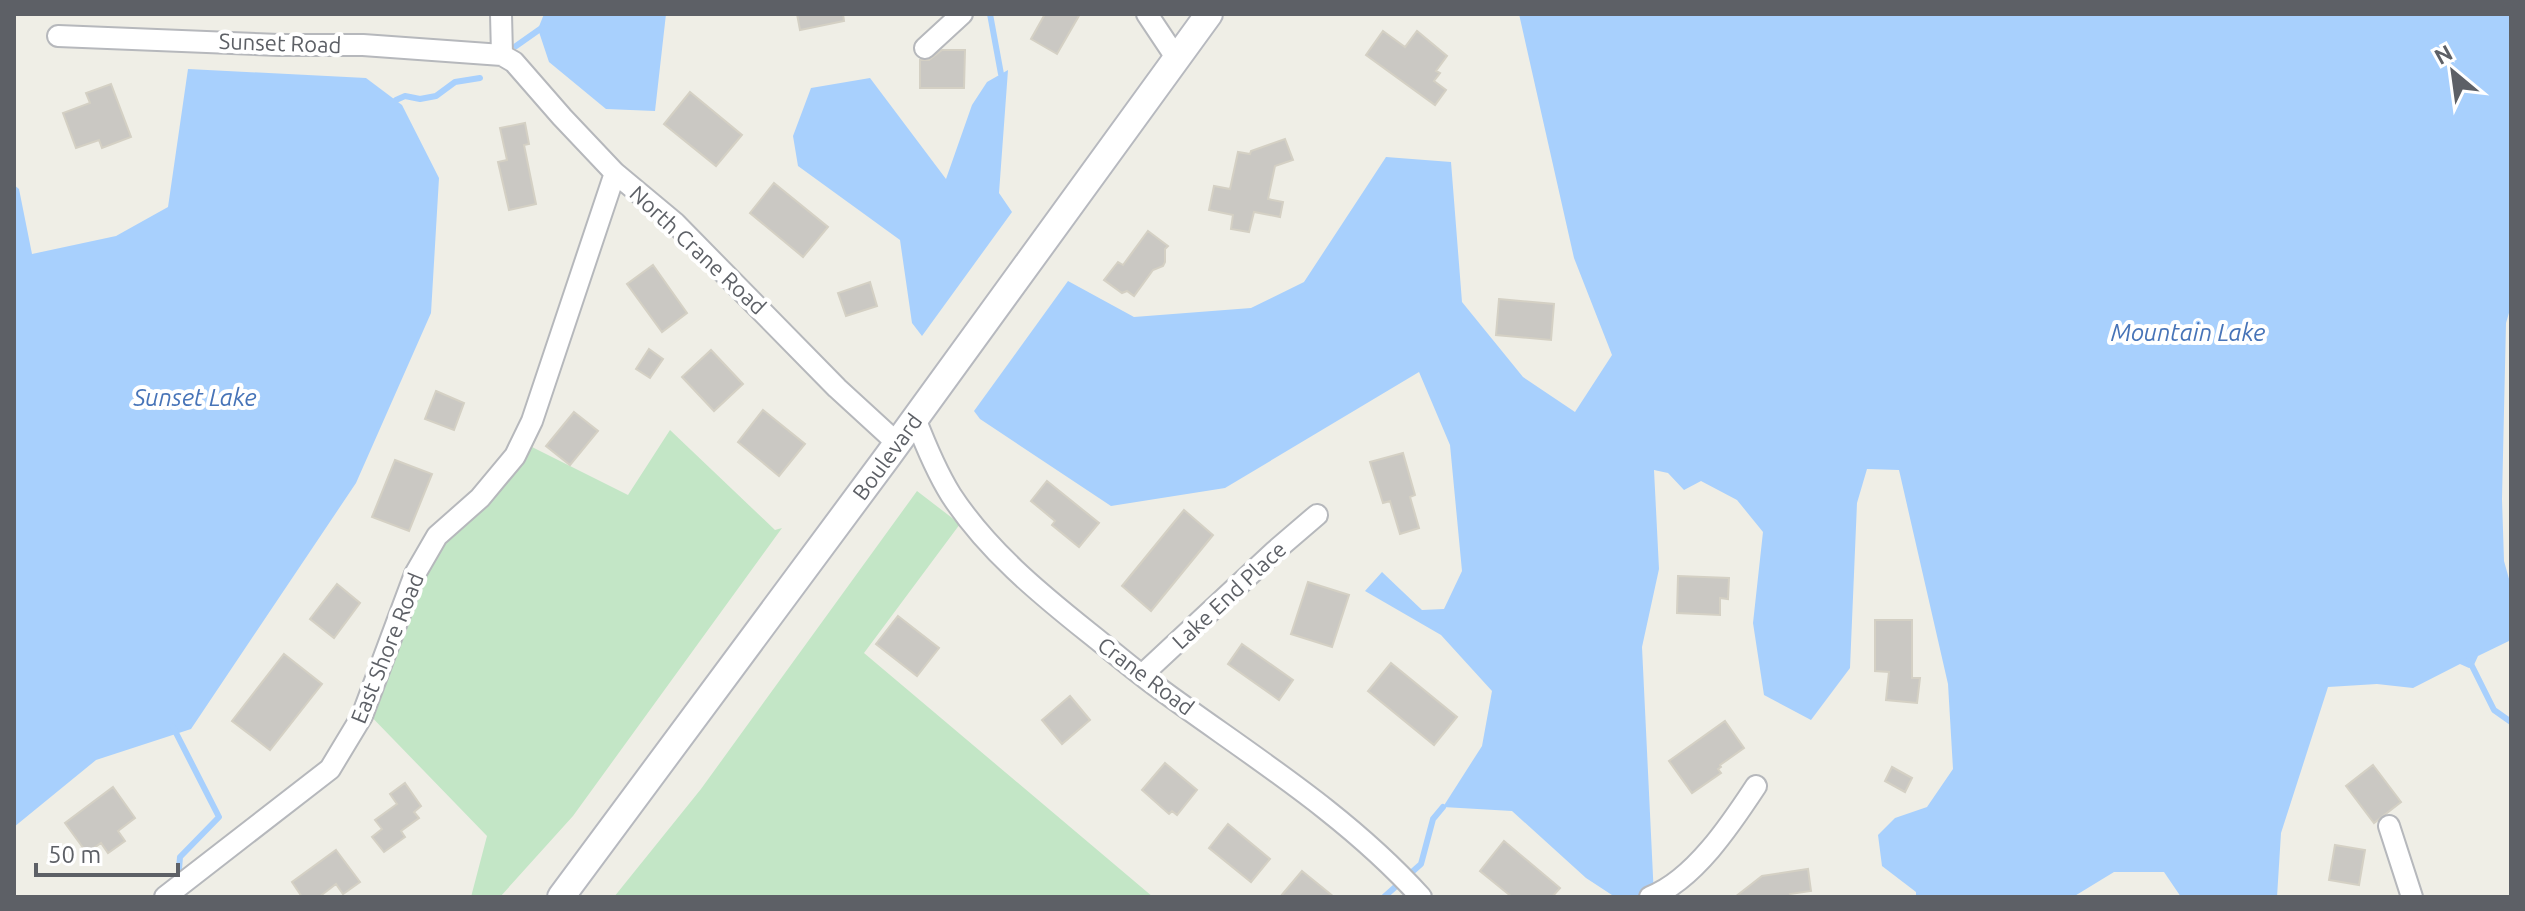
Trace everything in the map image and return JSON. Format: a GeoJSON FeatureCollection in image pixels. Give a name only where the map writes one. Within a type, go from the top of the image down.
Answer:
{"type":"FeatureCollection","features":[{"type":"Feature","properties":{"kind":"main road","name":"Boulevard"},"geometry":{"type":"LineString","coordinates":[[561,897],[610,835],[1209,14]]}},
{"type":"Feature","properties":{"kind":"street"},"geometry":{"type":"LineString","coordinates":[[501,14],[502,55]]}},
{"type":"Feature","properties":{"kind":"street"},"geometry":{"type":"LineString","coordinates":[[925,48],[962,14]]}},
{"type":"Feature","properties":{"kind":"street"},"geometry":{"type":"LineString","coordinates":[[1147,14],[1177,59]]}},
{"type":"Feature","properties":{"kind":"street","name":"Sunset Road"},"geometry":{"type":"LineString","coordinates":[[58,36],[279,45],[363,45],[502,55]]}},
{"type":"Feature","properties":{"kind":"street","name":"North Crane Road"},"geometry":{"type":"LineString","coordinates":[[502,55],[514,62],[615,173],[675,223],[837,388],[897,443]]}},
{"type":"Feature","properties":{"kind":"street","name":"East Shore Road"},"geometry":{"type":"LineString","coordinates":[[165,897],[330,769],[362,716],[415,574],[437,536],[480,498],[515,456],[532,421],[615,173]]}},
{"type":"Feature","properties":{"kind":"street","name":"Crane Road"},"geometry":{"type":"LineString","coordinates":[[915,418],[950,494],[1000,555],[1058,608],[1142,675],[1293,783],[1356,834],[1421,897]]}},
{"type":"Feature","properties":{"kind":"street","name":"Lake End Place"},"geometry":{"type":"LineString","coordinates":[[1142,675],[1317,515]]}},
{"type":"Feature","properties":{"kind":"street"},"geometry":{"type":"LineString","coordinates":[[1654,895],[1677,881],[1706,852],[1756,786]]}},
{"type":"Feature","properties":{"kind":"street"},"geometry":{"type":"LineString","coordinates":[[2389,826],[2412,897]]}},
{"type":"Feature","properties":{"kind":"green space"},"geometry":{"type":"Polygon","coordinates":[[[670,430],[775,530],[782,528],[573,816],[500,897],[471,897],[487,836],[362,707],[428,555],[524,443],[628,495],[670,430]]]}},
{"type":"Feature","properties":{"kind":"green space"},"geometry":{"type":"Polygon","coordinates":[[[917,491],[960,524],[864,653],[1153,897],[614,897],[701,789],[917,491]]]}},
{"type":"Feature","properties":{"kind":"water"},"geometry":{"type":"Polygon","coordinates":[[[544,14],[666,14],[655,111],[606,109],[549,62],[538,29],[544,14]]]}},
{"type":"Feature","properties":{"kind":"water","name":"Mountain Lake"},"geometry":{"type":"Polygon","coordinates":[[[1519,14],[2511,14],[2511,306],[2506,323],[2502,499],[2504,561],[2511,586],[2511,640],[2478,656],[2473,667],[2460,664],[2413,688],[2377,684],[2328,687],[2281,833],[2277,897],[2181,897],[2164,872],[2114,872],[2073,897],[1916,897],[1916,892],[1882,866],[1878,835],[1895,818],[1927,807],[1953,769],[1948,684],[1899,470],[1867,469],[1857,503],[1850,668],[1811,720],[1764,695],[1753,623],[1763,532],[1737,500],[1701,481],[1684,490],[1668,473],[1654,470],[1659,569],[1642,647],[1654,897],[1615,897],[1586,878],[1512,811],[1443,807],[1482,746],[1492,691],[1441,635],[1365,591],[1382,572],[1422,610],[1444,609],[1462,571],[1450,445],[1419,372],[1225,488],[1111,506],[980,419],[974,411],[1068,281],[1134,317],[1251,308],[1304,282],[1386,157],[1451,162],[1462,302],[1523,377],[1575,412],[1612,355],[1574,258],[1519,14]]]}},
{"type":"Feature","properties":{"kind":"water","name":"Sunset Lake"},"geometry":{"type":"Polygon","coordinates":[[[188,69],[366,78],[402,105],[439,178],[431,313],[356,483],[191,729],[96,760],[14,827],[14,185],[19,189],[32,254],[116,236],[168,207],[188,69]]]}},
{"type":"Feature","properties":{"kind":"water"},"geometry":{"type":"Polygon","coordinates":[[[1008,70],[999,193],[1012,212],[922,336],[912,323],[900,240],[798,166],[793,136],[811,88],[870,78],[946,179],[972,105],[987,82],[1008,70]]]}},
{"type":"Feature","properties":{"kind":"building"},"geometry":{"type":"Polygon","coordinates":[[[797,14],[843,14],[844,21],[800,30],[797,14]]]}},
{"type":"Feature","properties":{"kind":"building"},"geometry":{"type":"Polygon","coordinates":[[[1045,14],[1080,14],[1057,54],[1031,39],[1045,14]]]}},
{"type":"Feature","properties":{"kind":"building"},"geometry":{"type":"Polygon","coordinates":[[[1383,31],[1405,47],[1417,31],[1447,56],[1436,71],[1440,73],[1434,81],[1446,90],[1435,105],[1366,55],[1383,31]]]}},
{"type":"Feature","properties":{"kind":"building"},"geometry":{"type":"Polygon","coordinates":[[[942,50],[965,50],[964,88],[920,88],[920,60],[929,60],[942,50]]]}},
{"type":"Feature","properties":{"kind":"building"},"geometry":{"type":"Polygon","coordinates":[[[111,84],[131,137],[102,148],[99,140],[76,148],[63,113],[90,103],[86,93],[111,84]]]}},
{"type":"Feature","properties":{"kind":"building"},"geometry":{"type":"Polygon","coordinates":[[[690,92],[742,135],[716,166],[664,124],[690,92]]]}},
{"type":"Feature","properties":{"kind":"building"},"geometry":{"type":"Polygon","coordinates":[[[525,123],[529,144],[524,145],[536,204],[509,210],[498,162],[507,160],[500,128],[525,123]]]}},
{"type":"Feature","properties":{"kind":"building"},"geometry":{"type":"Polygon","coordinates":[[[1285,139],[1293,160],[1275,166],[1268,199],[1283,202],[1280,217],[1254,212],[1249,232],[1231,229],[1233,215],[1209,210],[1214,186],[1230,189],[1238,152],[1250,154],[1285,139]]]}},
{"type":"Feature","properties":{"kind":"building"},"geometry":{"type":"Polygon","coordinates":[[[774,183],[828,227],[803,257],[750,213],[774,183]]]}},
{"type":"Feature","properties":{"kind":"building"},"geometry":{"type":"Polygon","coordinates":[[[1148,231],[1168,246],[1165,262],[1153,270],[1134,296],[1127,291],[1122,293],[1104,280],[1118,262],[1123,265],[1148,231]]]}},
{"type":"Feature","properties":{"kind":"building"},"geometry":{"type":"Polygon","coordinates":[[[653,265],[687,313],[662,332],[627,284],[653,265]]]}},
{"type":"Feature","properties":{"kind":"building"},"geometry":{"type":"Polygon","coordinates":[[[870,282],[877,306],[846,316],[838,293],[870,282]]]}},
{"type":"Feature","properties":{"kind":"building"},"geometry":{"type":"Polygon","coordinates":[[[1499,299],[1554,304],[1551,340],[1496,335],[1499,299]]]}},
{"type":"Feature","properties":{"kind":"building"},"geometry":{"type":"Polygon","coordinates":[[[649,349],[663,359],[650,378],[636,369],[649,349]]]}},
{"type":"Feature","properties":{"kind":"building"},"geometry":{"type":"Polygon","coordinates":[[[711,350],[743,384],[714,411],[682,377],[711,350]]]}},
{"type":"Feature","properties":{"kind":"building"},"geometry":{"type":"Polygon","coordinates":[[[436,391],[464,403],[454,430],[425,419],[436,391]]]}},
{"type":"Feature","properties":{"kind":"building"},"geometry":{"type":"Polygon","coordinates":[[[763,410],[805,444],[779,476],[738,442],[763,410]]]}},
{"type":"Feature","properties":{"kind":"building"},"geometry":{"type":"Polygon","coordinates":[[[574,412],[598,431],[570,465],[546,446],[574,412]]]}},
{"type":"Feature","properties":{"kind":"building"},"geometry":{"type":"Polygon","coordinates":[[[1403,453],[1415,495],[1410,497],[1419,528],[1400,534],[1390,501],[1383,503],[1370,462],[1403,453]]]}},
{"type":"Feature","properties":{"kind":"building"},"geometry":{"type":"Polygon","coordinates":[[[395,460],[432,474],[409,531],[372,517],[395,460]]]}},
{"type":"Feature","properties":{"kind":"building"},"geometry":{"type":"Polygon","coordinates":[[[1047,481],[1099,523],[1079,547],[1052,525],[1055,521],[1031,501],[1047,481]]]}},
{"type":"Feature","properties":{"kind":"building"},"geometry":{"type":"Polygon","coordinates":[[[1184,510],[1213,535],[1151,611],[1122,586],[1184,510]]]}},
{"type":"Feature","properties":{"kind":"building"},"geometry":{"type":"Polygon","coordinates":[[[1678,576],[1729,578],[1728,599],[1720,598],[1720,615],[1677,613],[1678,576]]]}},
{"type":"Feature","properties":{"kind":"building"},"geometry":{"type":"Polygon","coordinates":[[[1308,582],[1349,595],[1332,647],[1291,634],[1308,582]]]}},
{"type":"Feature","properties":{"kind":"building"},"geometry":{"type":"Polygon","coordinates":[[[337,584],[360,603],[334,638],[310,619],[337,584]]]}},
{"type":"Feature","properties":{"kind":"building"},"geometry":{"type":"Polygon","coordinates":[[[898,616],[939,648],[917,676],[876,644],[898,616]]]}},
{"type":"Feature","properties":{"kind":"building"},"geometry":{"type":"Polygon","coordinates":[[[1875,620],[1912,620],[1912,678],[1920,678],[1917,703],[1886,700],[1889,672],[1875,671],[1875,620]]]}},
{"type":"Feature","properties":{"kind":"building"},"geometry":{"type":"Polygon","coordinates":[[[1242,644],[1293,680],[1279,700],[1228,664],[1242,644]]]}},
{"type":"Feature","properties":{"kind":"building"},"geometry":{"type":"Polygon","coordinates":[[[284,654],[322,684],[270,750],[232,721],[284,654]]]}},
{"type":"Feature","properties":{"kind":"building"},"geometry":{"type":"Polygon","coordinates":[[[1391,663],[1457,717],[1434,745],[1368,691],[1391,663]]]}},
{"type":"Feature","properties":{"kind":"building"},"geometry":{"type":"Polygon","coordinates":[[[1070,696],[1090,720],[1062,744],[1042,720],[1070,696]]]}},
{"type":"Feature","properties":{"kind":"building"},"geometry":{"type":"Polygon","coordinates":[[[1725,721],[1744,748],[1720,765],[1718,769],[1721,773],[1692,793],[1669,761],[1725,721]]]}},
{"type":"Feature","properties":{"kind":"building"},"geometry":{"type":"Polygon","coordinates":[[[1165,763],[1197,790],[1177,815],[1172,811],[1169,814],[1142,790],[1165,763]]]}},
{"type":"Feature","properties":{"kind":"building"},"geometry":{"type":"Polygon","coordinates":[[[2373,765],[2401,802],[2374,823],[2346,786],[2373,765]]]}},
{"type":"Feature","properties":{"kind":"building"},"geometry":{"type":"Polygon","coordinates":[[[1892,767],[1912,778],[1905,792],[1885,781],[1892,767]]]}},
{"type":"Feature","properties":{"kind":"building"},"geometry":{"type":"Polygon","coordinates":[[[405,783],[421,806],[414,812],[419,818],[401,831],[405,837],[384,852],[372,837],[382,829],[375,820],[397,804],[390,794],[405,783]]]}},
{"type":"Feature","properties":{"kind":"building"},"geometry":{"type":"Polygon","coordinates":[[[113,787],[135,818],[118,831],[125,841],[108,853],[101,843],[87,853],[65,823],[113,787]]]}},
{"type":"Feature","properties":{"kind":"building"},"geometry":{"type":"Polygon","coordinates":[[[1228,824],[1270,859],[1251,882],[1209,848],[1228,824]]]}},
{"type":"Feature","properties":{"kind":"building"},"geometry":{"type":"Polygon","coordinates":[[[1504,841],[1560,888],[1552,897],[1512,897],[1480,871],[1504,841]]]}},
{"type":"Feature","properties":{"kind":"building"},"geometry":{"type":"Polygon","coordinates":[[[2335,845],[2365,850],[2359,885],[2329,880],[2335,845]]]}},
{"type":"Feature","properties":{"kind":"building"},"geometry":{"type":"Polygon","coordinates":[[[336,850],[360,882],[343,894],[336,884],[319,897],[302,897],[292,882],[336,850]]]}},
{"type":"Feature","properties":{"kind":"building"},"geometry":{"type":"Polygon","coordinates":[[[1808,869],[1811,891],[1790,894],[1791,897],[1735,897],[1762,876],[1808,869]]]}},
{"type":"Feature","properties":{"kind":"building"},"geometry":{"type":"Polygon","coordinates":[[[1302,871],[1334,897],[1280,897],[1302,871]]]}},
{"type":"Feature","properties":{"kind":"waterway"},"geometry":{"type":"LineString","coordinates":[[990,14],[1001,74]]}},
{"type":"Feature","properties":{"kind":"waterway"},"geometry":{"type":"LineString","coordinates":[[516,46],[543,27]]}},
{"type":"Feature","properties":{"kind":"waterway"},"geometry":{"type":"LineString","coordinates":[[396,100],[405,96],[420,99],[436,96],[455,82],[480,78]]}},
{"type":"Feature","properties":{"kind":"waterway"},"geometry":{"type":"LineString","coordinates":[[2469,660],[2494,710],[2511,722]]}},
{"type":"Feature","properties":{"kind":"waterway"},"geometry":{"type":"LineString","coordinates":[[173,727],[219,817],[180,857],[179,869]]}},
{"type":"Feature","properties":{"kind":"waterway"},"geometry":{"type":"LineString","coordinates":[[1384,897],[1421,864],[1433,819],[1443,807]]}}]}
